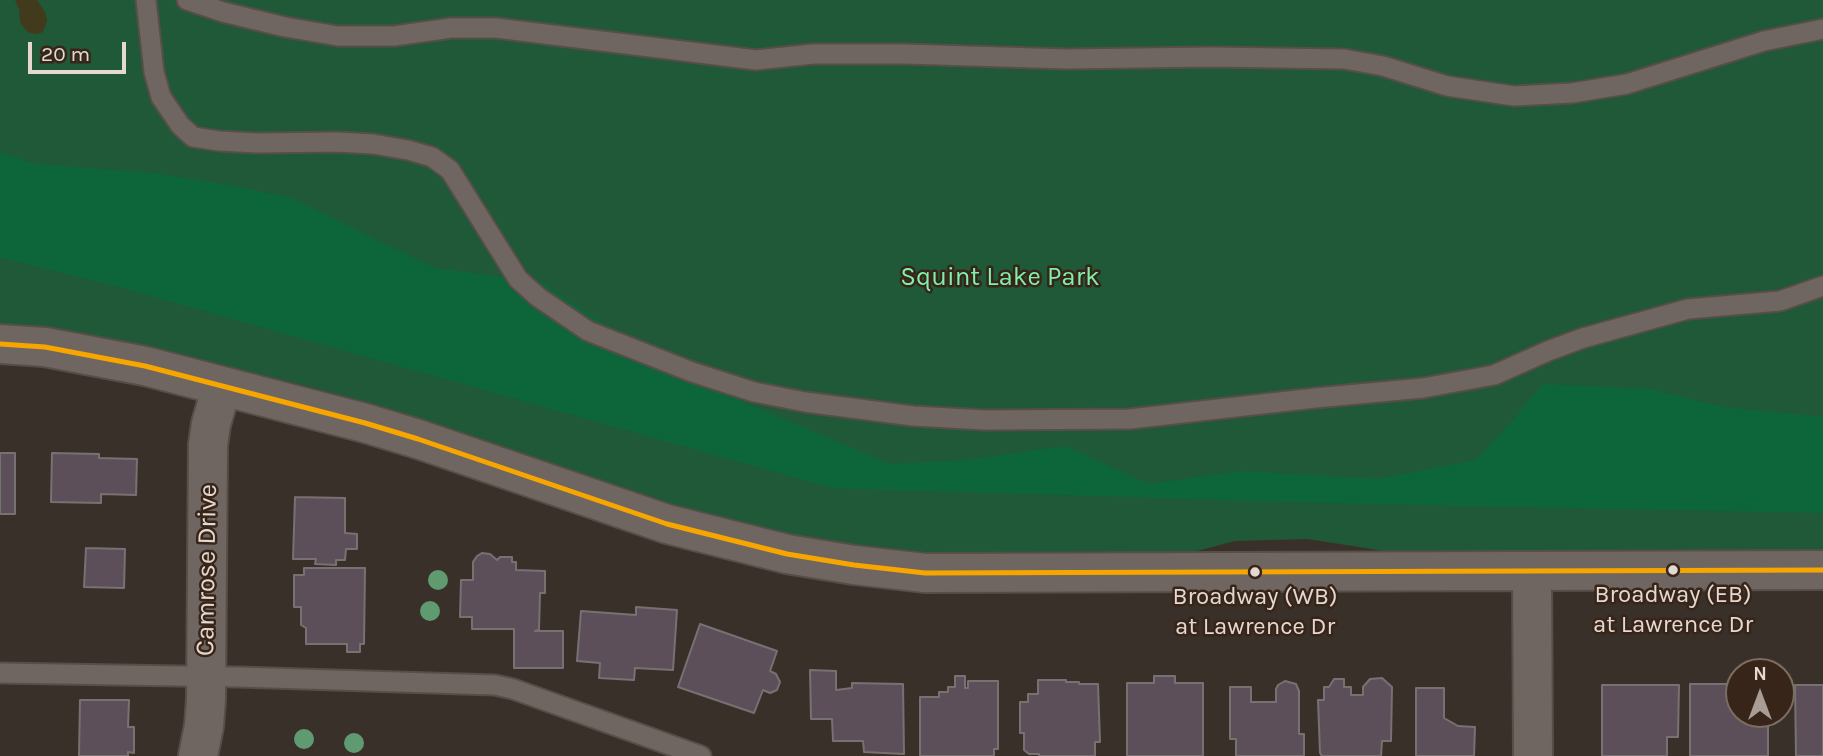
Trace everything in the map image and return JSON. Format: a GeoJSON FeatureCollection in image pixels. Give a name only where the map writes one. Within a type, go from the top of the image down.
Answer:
{"type":"FeatureCollection","features":[{"type":"Feature","properties":{"kind":"street"},"geometry":{"type":"LineString","coordinates":[[0,344],[90,354],[352,419],[667,524],[776,551],[855,565],[925,573],[1823,570]]}},
{"type":"Feature","properties":{"kind":"street","name":"Camrose Drive"},"geometry":{"type":"LineString","coordinates":[[198,756],[204,726],[206,677],[208,445],[222,386]]}},
{"type":"Feature","properties":{"kind":"street"},"geometry":{"type":"LineString","coordinates":[[1532,570],[1533,756]]}},
{"type":"Feature","properties":{"kind":"lane"},"geometry":{"type":"LineString","coordinates":[[146,0],[154,72],[161,97],[180,125],[193,137],[257,143],[373,144],[432,157],[450,170],[518,279],[538,297],[588,331],[692,372],[754,392],[805,402],[913,416],[985,420],[1130,419],[1423,388],[1494,375],[1583,338],[1688,309],[1780,301],[1823,286]]}},
{"type":"Feature","properties":{"kind":"lane"},"geometry":{"type":"LineString","coordinates":[[187,0],[285,27],[338,36],[394,36],[451,28],[496,28],[756,60],[813,54],[1067,59],[1344,59],[1383,66],[1447,86],[1514,96],[1572,93],[1628,84],[1764,41],[1823,29]]}},
{"type":"Feature","properties":{"kind":"lane"},"geometry":{"type":"LineString","coordinates":[[0,673],[252,677],[495,685],[701,756]]}},
{"type":"Feature","properties":{"kind":"green space","name":"Squint Lake Park"},"geometry":{"type":"Polygon","coordinates":[[[0,0],[1823,0],[1823,551],[1397,553],[1308,539],[1235,541],[1180,554],[935,554],[855,546],[790,536],[673,506],[383,407],[310,387],[100,337],[0,327],[0,0]]]}},
{"type":"Feature","properties":{"kind":"green space"},"geometry":{"type":"Polygon","coordinates":[[[0,152],[35,164],[153,173],[292,198],[435,268],[541,282],[678,374],[890,464],[966,460],[1065,446],[1149,484],[1242,471],[1379,479],[1476,460],[1543,384],[1651,389],[1724,407],[1823,417],[1823,513],[1329,503],[832,488],[112,285],[0,257],[0,152]]]}},
{"type":"Feature","properties":{"kind":"sand"},"geometry":{"type":"Polygon","coordinates":[[[15,0],[37,0],[47,21],[43,32],[29,33],[25,29],[20,22],[15,0]]]}},
{"type":"Feature","properties":{"kind":"building"},"geometry":{"type":"Polygon","coordinates":[[[0,453],[15,453],[15,514],[0,514],[0,453]]]}},
{"type":"Feature","properties":{"kind":"building"},"geometry":{"type":"Polygon","coordinates":[[[52,453],[99,454],[99,458],[137,459],[136,495],[101,494],[101,503],[51,502],[52,453]]]}},
{"type":"Feature","properties":{"kind":"building"},"geometry":{"type":"Polygon","coordinates":[[[295,497],[345,498],[345,533],[357,534],[357,549],[346,549],[345,560],[336,560],[336,565],[315,564],[316,559],[293,559],[295,497]]]}},
{"type":"Feature","properties":{"kind":"building"},"geometry":{"type":"Polygon","coordinates":[[[86,548],[125,549],[124,588],[84,587],[86,548]]]}},
{"type":"Feature","properties":{"kind":"building"},"geometry":{"type":"Polygon","coordinates":[[[482,553],[490,554],[497,560],[500,557],[512,557],[512,562],[516,562],[516,570],[545,571],[545,593],[540,593],[539,630],[535,631],[563,631],[563,668],[514,668],[514,629],[472,629],[472,617],[460,617],[461,580],[473,580],[473,562],[482,553]]]}},
{"type":"Feature","properties":{"kind":"building"},"geometry":{"type":"Polygon","coordinates":[[[304,568],[365,568],[364,644],[360,644],[360,652],[347,652],[347,644],[306,644],[306,628],[301,625],[301,607],[294,607],[294,575],[304,575],[304,568]]]}},
{"type":"Feature","properties":{"kind":"building"},"geometry":{"type":"Polygon","coordinates":[[[636,607],[677,610],[673,670],[635,668],[634,680],[599,678],[600,663],[577,661],[581,611],[636,615],[636,607]]]}},
{"type":"Feature","properties":{"kind":"building"},"geometry":{"type":"Polygon","coordinates":[[[700,624],[777,651],[770,671],[776,674],[780,682],[777,690],[770,693],[763,690],[754,713],[678,687],[700,624]]]}},
{"type":"Feature","properties":{"kind":"building"},"geometry":{"type":"Polygon","coordinates":[[[810,670],[836,671],[836,690],[852,688],[852,683],[903,684],[904,754],[864,752],[863,741],[833,741],[832,719],[811,719],[810,670]]]}},
{"type":"Feature","properties":{"kind":"building"},"geometry":{"type":"Polygon","coordinates":[[[955,676],[965,676],[965,688],[968,688],[968,681],[998,681],[998,749],[994,749],[994,756],[920,756],[920,697],[939,697],[939,692],[948,692],[948,687],[955,687],[955,676]]]}},
{"type":"Feature","properties":{"kind":"building"},"geometry":{"type":"Polygon","coordinates":[[[1154,676],[1175,676],[1175,683],[1203,683],[1203,756],[1127,756],[1127,683],[1154,683],[1154,676]]]}},
{"type":"Feature","properties":{"kind":"building"},"geometry":{"type":"Polygon","coordinates":[[[1382,678],[1392,687],[1391,741],[1382,741],[1381,756],[1322,756],[1318,700],[1324,700],[1324,687],[1329,687],[1334,679],[1344,679],[1344,687],[1351,687],[1351,695],[1363,695],[1363,687],[1370,679],[1382,678]]]}},
{"type":"Feature","properties":{"kind":"building"},"geometry":{"type":"Polygon","coordinates":[[[1038,680],[1098,684],[1100,742],[1095,742],[1095,756],[1039,756],[1024,750],[1024,733],[1020,733],[1020,702],[1028,702],[1028,694],[1038,694],[1038,680]]]}},
{"type":"Feature","properties":{"kind":"building"},"geometry":{"type":"Polygon","coordinates":[[[1285,681],[1296,684],[1299,691],[1299,734],[1304,734],[1304,756],[1236,756],[1236,739],[1230,739],[1230,687],[1251,687],[1251,702],[1276,702],[1276,689],[1285,681]]]}},
{"type":"Feature","properties":{"kind":"building"},"geometry":{"type":"Polygon","coordinates":[[[1690,684],[1725,684],[1725,728],[1768,728],[1768,756],[1690,756],[1690,684]]]}},
{"type":"Feature","properties":{"kind":"building"},"geometry":{"type":"Polygon","coordinates":[[[1602,685],[1679,685],[1678,737],[1667,737],[1667,756],[1602,756],[1602,685]]]}},
{"type":"Feature","properties":{"kind":"building"},"geometry":{"type":"Polygon","coordinates":[[[1795,685],[1823,685],[1823,756],[1796,756],[1795,685]]]}},
{"type":"Feature","properties":{"kind":"building"},"geometry":{"type":"Polygon","coordinates":[[[1416,688],[1444,688],[1444,718],[1458,726],[1475,727],[1474,756],[1416,756],[1416,688]]]}},
{"type":"Feature","properties":{"kind":"building"},"geometry":{"type":"Polygon","coordinates":[[[80,700],[129,700],[128,727],[134,727],[134,753],[128,752],[128,756],[79,756],[80,700]]]}},
{"type":"Feature","properties":{"kind":"transit line"},"geometry":{"type":"LineString","coordinates":[[0,344],[45,347],[145,366],[418,439],[667,524],[787,554],[854,565],[925,573],[1823,570]]}},
{"type":"Feature","properties":{"kind":"place","name":"Broadway (EB) at Lawrence Dr"},"geometry":{"type":"Point","coordinates":[1673,570]}},
{"type":"Feature","properties":{"kind":"place","name":"Broadway (WB) at Lawrence Dr"},"geometry":{"type":"Point","coordinates":[1255,572]}}]}
